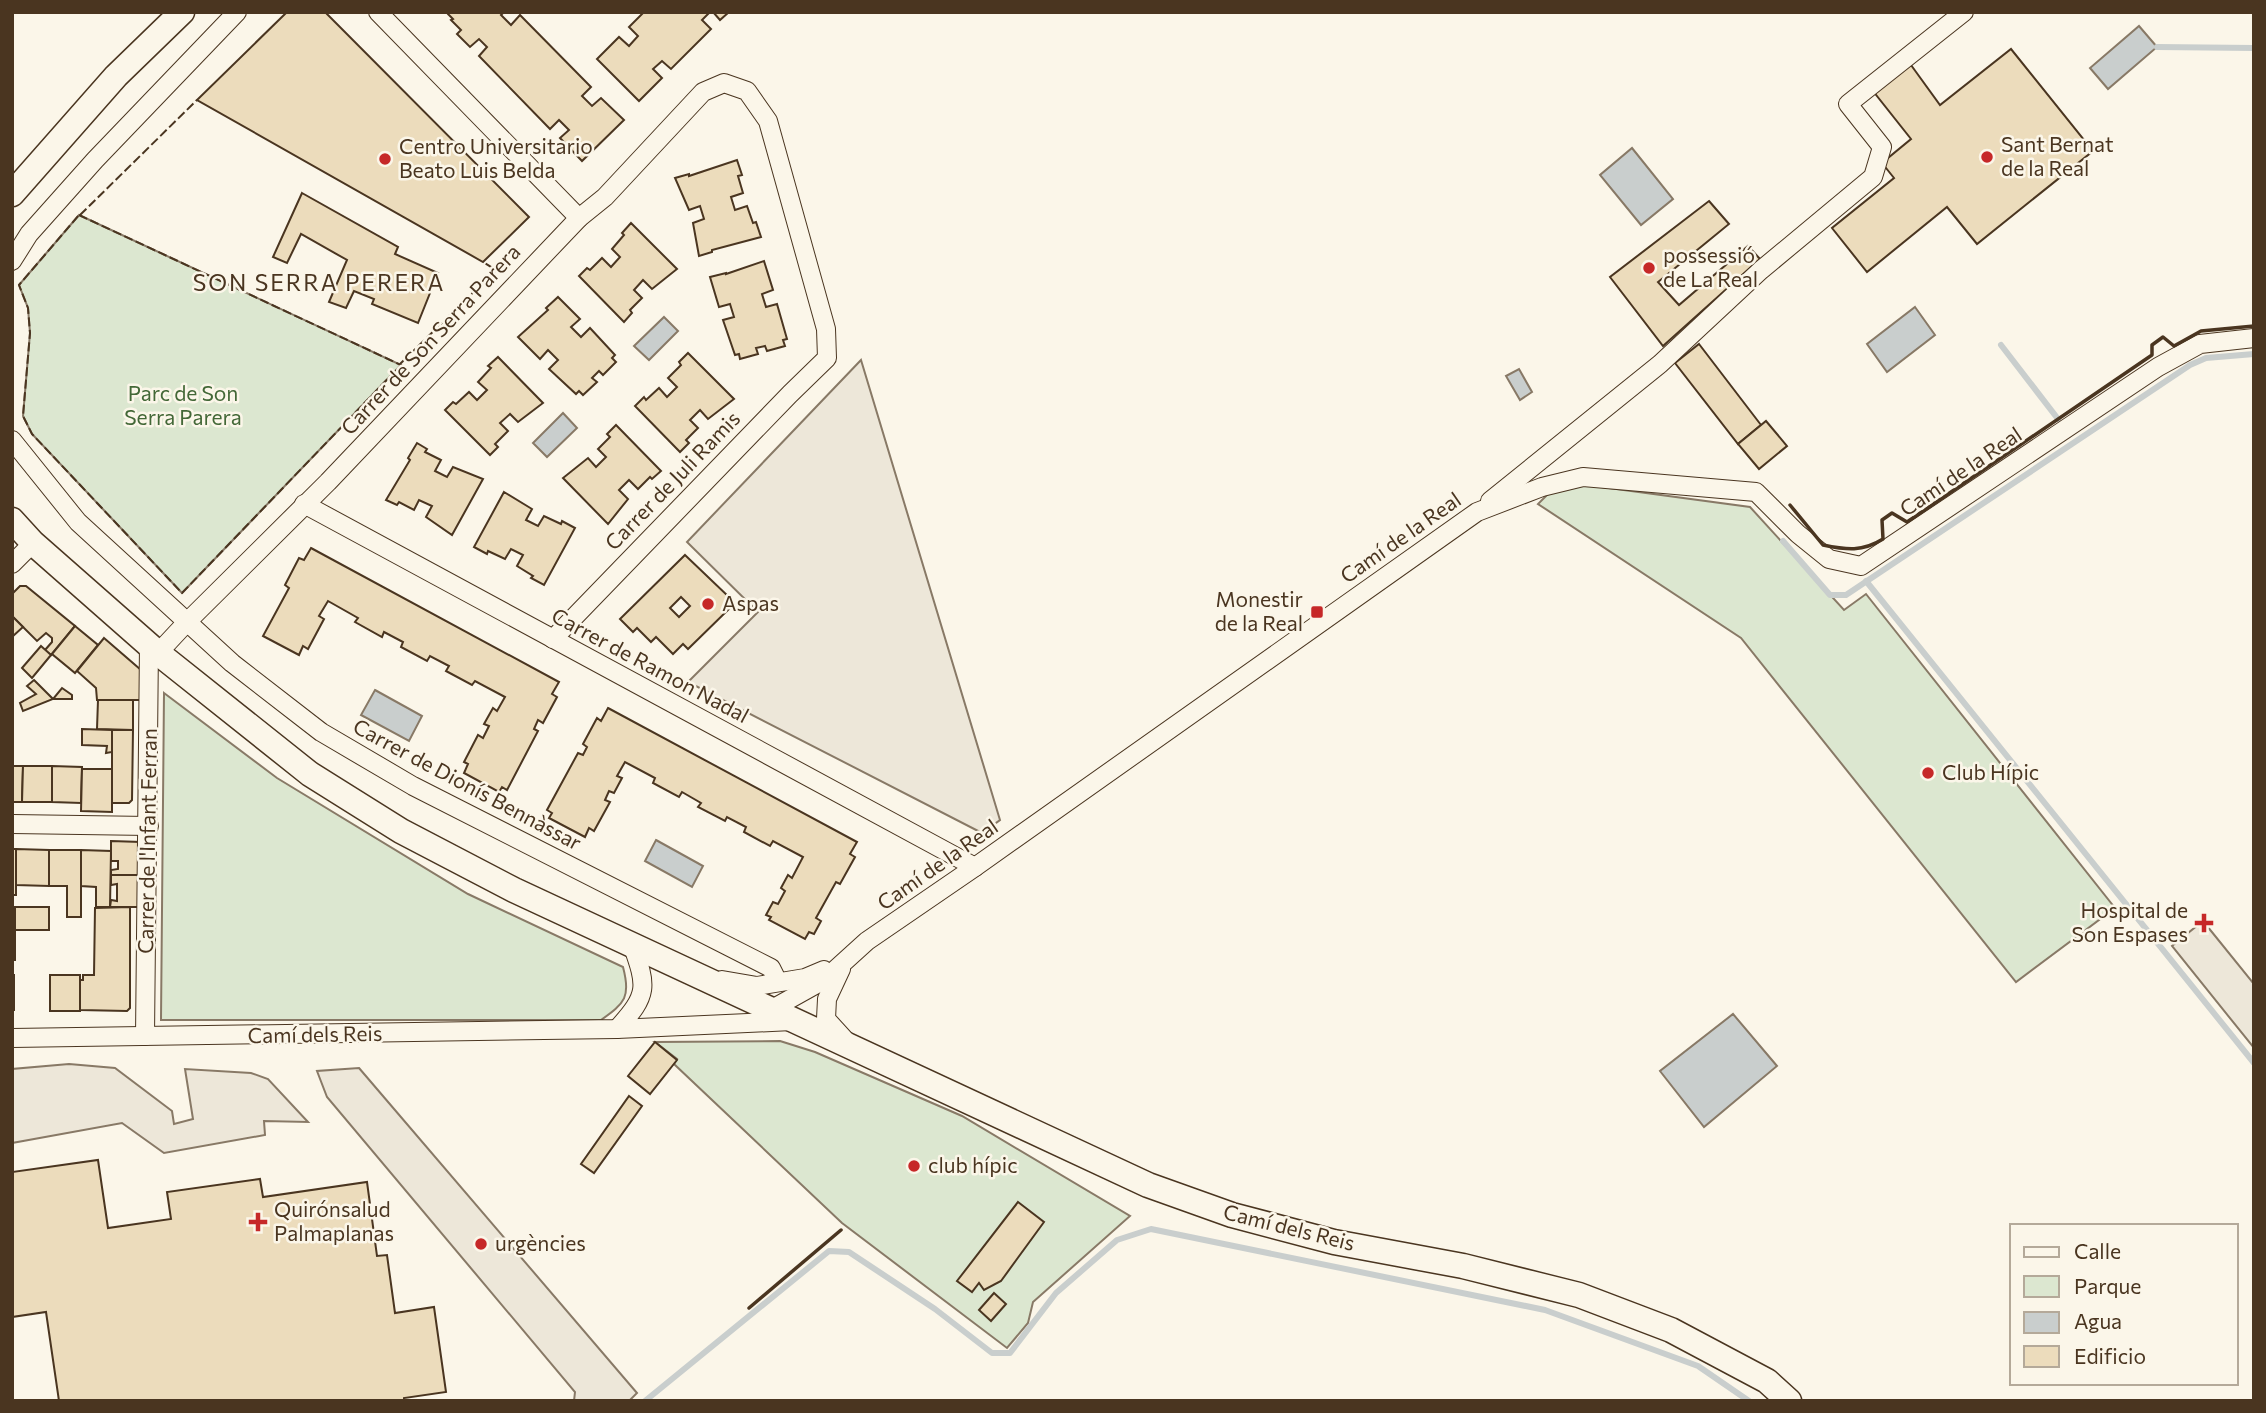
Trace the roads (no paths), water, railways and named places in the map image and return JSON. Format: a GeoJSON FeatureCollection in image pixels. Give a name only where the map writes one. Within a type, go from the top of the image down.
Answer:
{"type":"FeatureCollection","features":[{"type":"Feature","properties":{"kind":"street"},"geometry":{"type":"LineString","coordinates":[[12,194],[116,76],[182,12]]}},
{"type":"Feature","properties":{"kind":"street"},"geometry":{"type":"LineString","coordinates":[[12,261],[29,234],[95,160],[237,12]]}},
{"type":"Feature","properties":{"kind":"street"},"geometry":{"type":"LineString","coordinates":[[378,12],[579,218]]}},
{"type":"Feature","properties":{"kind":"street"},"geometry":{"type":"LineString","coordinates":[[1477,512],[1660,364],[1761,270],[1873,177],[1882,147],[1848,104],[1964,12]]}},
{"type":"Feature","properties":{"kind":"street","name":"Carrer de Son Serra Parera"},"geometry":{"type":"LineString","coordinates":[[154,649],[187,622],[337,472],[579,218],[605,197],[703,92],[724,83],[747,91],[768,121],[826,329],[827,358]]}},
{"type":"Feature","properties":{"kind":"street","name":"Camí de la Real"},"geometry":{"type":"LineString","coordinates":[[772,1009],[824,980],[867,941],[1477,512],[1542,487],[1583,477],[1756,492],[1798,534],[1829,559],[1861,566],[2158,367],[2200,344],[2254,338]]}},
{"type":"Feature","properties":{"kind":"street","name":"Carrer de Juli Ramis"},"geometry":{"type":"LineString","coordinates":[[554,639],[827,358]]}},
{"type":"Feature","properties":{"kind":"street","name":"Carrer de Dionís Bennàssar"},"geometry":{"type":"LineString","coordinates":[[12,440],[78,522],[232,663],[321,732],[412,786],[771,968],[778,982]]}},
{"type":"Feature","properties":{"kind":"street","name":"Carrer de Ramon Nadal"},"geometry":{"type":"LineString","coordinates":[[304,504],[975,867]]}},
{"type":"Feature","properties":{"kind":"street"},"geometry":{"type":"LineString","coordinates":[[12,520],[33,543],[154,649]]}},
{"type":"Feature","properties":{"kind":"street"},"geometry":{"type":"LineString","coordinates":[[12,564],[33,543]]}},
{"type":"Feature","properties":{"kind":"street","name":"Carrer de l'Infant Ferran"},"geometry":{"type":"LineString","coordinates":[[145,1036],[154,649]]}},
{"type":"Feature","properties":{"kind":"street","name":"Camí dels Reis"},"geometry":{"type":"LineString","coordinates":[[154,649],[310,774],[401,831],[514,890],[1148,1185],[1232,1215],[1334,1242],[1463,1266],[1578,1295],[1671,1330],[1767,1381],[1789,1401]]}},
{"type":"Feature","properties":{"kind":"street"},"geometry":{"type":"LineString","coordinates":[[12,824],[149,826]]}},
{"type":"Feature","properties":{"kind":"street"},"geometry":{"type":"LineString","coordinates":[[617,1029],[631,1014],[641,997],[643,976],[632,944]]}},
{"type":"Feature","properties":{"kind":"street"},"geometry":{"type":"LineString","coordinates":[[704,977],[757,986],[805,978],[844,963]]}},
{"type":"Feature","properties":{"kind":"street"},"geometry":{"type":"LineString","coordinates":[[844,963],[827,999],[826,1019],[852,1047]]}},
{"type":"Feature","properties":{"kind":"street","name":"Camí dels Reis"},"geometry":{"type":"LineString","coordinates":[[12,1038],[617,1029],[798,1021]]}},
{"type":"Feature","properties":{"kind":"water"},"geometry":{"type":"Polygon","coordinates":[[[2139,26],[2157,47],[2108,89],[2090,68],[2139,26]]]}},
{"type":"Feature","properties":{"kind":"water"},"geometry":{"type":"Polygon","coordinates":[[[1632,148],[1673,199],[1641,225],[1600,175],[1632,148]]]}},
{"type":"Feature","properties":{"kind":"water"},"geometry":{"type":"Polygon","coordinates":[[[1915,307],[1935,335],[1887,372],[1867,344],[1915,307]]]}},
{"type":"Feature","properties":{"kind":"water"},"geometry":{"type":"Polygon","coordinates":[[[664,317],[678,331],[649,360],[634,346],[664,317]]]}},
{"type":"Feature","properties":{"kind":"water"},"geometry":{"type":"Polygon","coordinates":[[[1519,369],[1532,392],[1520,400],[1506,376],[1519,369]]]}},
{"type":"Feature","properties":{"kind":"water"},"geometry":{"type":"Polygon","coordinates":[[[563,413],[577,428],[547,457],[533,443],[563,413]]]}},
{"type":"Feature","properties":{"kind":"water"},"geometry":{"type":"Polygon","coordinates":[[[375,690],[422,716],[409,741],[361,715],[375,690]]]}},
{"type":"Feature","properties":{"kind":"water"},"geometry":{"type":"Polygon","coordinates":[[[656,840],[703,866],[692,887],[645,861],[656,840]]]}},
{"type":"Feature","properties":{"kind":"water"},"geometry":{"type":"Polygon","coordinates":[[[1733,1014],[1777,1066],[1704,1127],[1660,1071],[1733,1014]]]}},
{"type":"Feature","properties":{"kind":"waterway"},"geometry":{"type":"LineString","coordinates":[[2157,47],[2254,48]]}},
{"type":"Feature","properties":{"kind":"waterway"},"geometry":{"type":"LineString","coordinates":[[2001,345],[2058,419]]}},
{"type":"Feature","properties":{"kind":"waterway"},"geometry":{"type":"LineString","coordinates":[[1783,541],[1830,595],[1846,595],[2190,365],[2206,358],[2254,354]]}},
{"type":"Feature","properties":{"kind":"waterway"},"geometry":{"type":"LineString","coordinates":[[1866,581],[2254,1063]]}},
{"type":"Feature","properties":{"kind":"waterway"},"geometry":{"type":"LineString","coordinates":[[645,1401],[829,1251],[849,1252],[935,1309],[992,1353],[1010,1353],[1056,1293],[1117,1240],[1151,1229],[1545,1310],[1698,1366],[1749,1401]]}},
{"type":"Feature","properties":{"kind":"place","name":"Sant Bernat de la Real"},"geometry":{"type":"Point","coordinates":[1987,157]}},
{"type":"Feature","properties":{"kind":"place","name":"Centro Universitario Beato Luis Belda"},"geometry":{"type":"Point","coordinates":[385,159]}},
{"type":"Feature","properties":{"kind":"place","name":"possessió de La Real"},"geometry":{"type":"Point","coordinates":[1649,268]}},
{"type":"Feature","properties":{"kind":"place","name":"Aspas"},"geometry":{"type":"Point","coordinates":[708,604]}},
{"type":"Feature","properties":{"kind":"place","name":"Monestir de la Real"},"geometry":{"type":"Point","coordinates":[1317,612]}},
{"type":"Feature","properties":{"kind":"place","name":"Club Hípic"},"geometry":{"type":"Point","coordinates":[1928,773]}},
{"type":"Feature","properties":{"kind":"place","name":"Hospital de Son Espases"},"geometry":{"type":"Point","coordinates":[2204,923]}},
{"type":"Feature","properties":{"kind":"place","name":"club hípic"},"geometry":{"type":"Point","coordinates":[914,1166]}},
{"type":"Feature","properties":{"kind":"place","name":"Quirónsalud Palmaplanas"},"geometry":{"type":"Point","coordinates":[258,1222]}},
{"type":"Feature","properties":{"kind":"place","name":"urgències"},"geometry":{"type":"Point","coordinates":[481,1244]}},
{"type":"Feature","properties":{"kind":"district","name":"SON SERRA PERERA"},"geometry":{"type":"Point","coordinates":[319,283]}},
{"type":"Feature","properties":{"kind":"park label","name":"Parc de Son Serra Parera"},"geometry":{"type":"Point","coordinates":[183,406]}}]}
